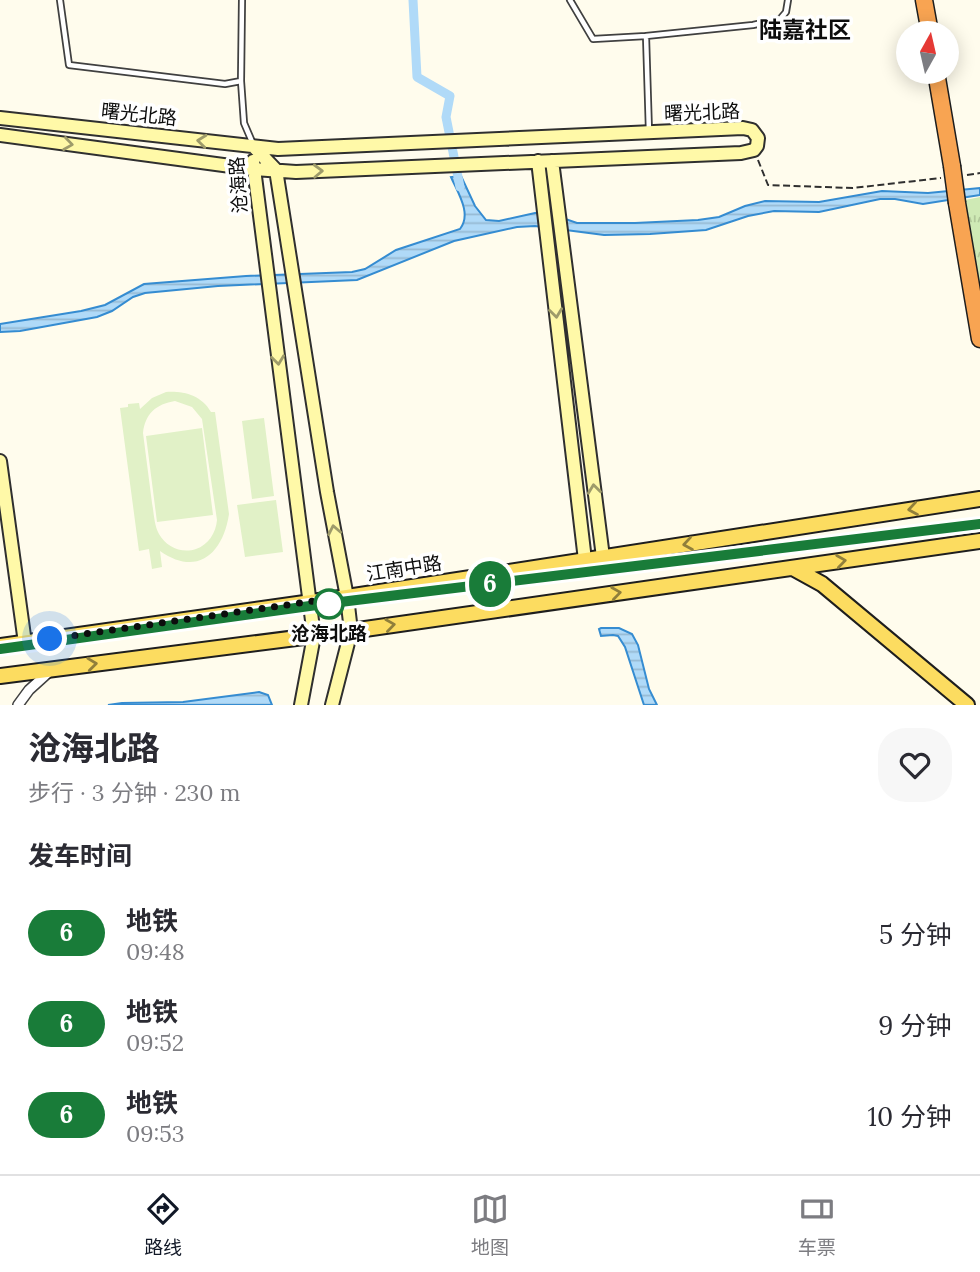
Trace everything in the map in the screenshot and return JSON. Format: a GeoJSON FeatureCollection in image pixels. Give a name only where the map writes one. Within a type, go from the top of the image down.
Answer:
{"type":"FeatureCollection","features":[{"type":"Feature","properties":{"kind":"highway"},"geometry":{"type":"LineString","coordinates":[[924,0],[928,21]]}},
{"type":"Feature","properties":{"kind":"highway"},"geometry":{"type":"LineString","coordinates":[[938,84],[980,339]]}},
{"type":"Feature","properties":{"kind":"main road","name":"江南中路"},"geometry":{"type":"LineString","coordinates":[[0,646],[347,597],[980,499]]}},
{"type":"Feature","properties":{"kind":"main road"},"geometry":{"type":"LineString","coordinates":[[0,676],[351,631],[980,541]]}},
{"type":"Feature","properties":{"kind":"main road"},"geometry":{"type":"LineString","coordinates":[[793,568],[822,583],[967,705]]}},
{"type":"Feature","properties":{"kind":"street","name":"曙光北路"},"geometry":{"type":"LineString","coordinates":[[0,118],[278,149],[743,128],[752,130],[758,138],[754,150],[741,153],[296,172],[253,169],[0,135]]}},
{"type":"Feature","properties":{"kind":"street","name":"沧海路"},"geometry":{"type":"LineString","coordinates":[[253,146],[253,169],[314,636],[301,705]]}},
{"type":"Feature","properties":{"kind":"street","name":"沧海路"},"geometry":{"type":"LineString","coordinates":[[253,146],[276,170],[325,478],[347,597],[351,631],[332,705]]}},
{"type":"Feature","properties":{"kind":"street"},"geometry":{"type":"LineString","coordinates":[[538,161],[585,560]]}},
{"type":"Feature","properties":{"kind":"street"},"geometry":{"type":"LineString","coordinates":[[552,161],[603,557]]}},
{"type":"Feature","properties":{"kind":"street"},"geometry":{"type":"LineString","coordinates":[[0,461],[3,501],[25,643]]}},
{"type":"Feature","properties":{"kind":"street"},"geometry":{"type":"LineString","coordinates":[[18,705],[29,690],[51,670]]}},
{"type":"Feature","properties":{"kind":"lane"},"geometry":{"type":"LineString","coordinates":[[60,0],[69,65],[225,84],[242,81]]}},
{"type":"Feature","properties":{"kind":"lane"},"geometry":{"type":"LineString","coordinates":[[242,0],[244,123],[253,146]]}},
{"type":"Feature","properties":{"kind":"lane"},"geometry":{"type":"LineString","coordinates":[[570,0],[593,40],[753,25],[780,19],[786,12],[788,0]]}},
{"type":"Feature","properties":{"kind":"lane"},"geometry":{"type":"LineString","coordinates":[[646,36],[649,132]]}},
{"type":"Feature","properties":{"kind":"path"},"geometry":{"type":"LineString","coordinates":[[754,150],[768,185],[853,188],[953,173],[980,173]]}},
{"type":"Feature","properties":{"kind":"green space"},"geometry":{"type":"Polygon","coordinates":[[[980,197],[980,300],[965,200],[980,197]]]}},
{"type":"Feature","properties":{"kind":"green space"},"geometry":{"type":"Polygon","coordinates":[[[166,392],[186,393],[197,398],[211,412],[215,412],[229,514],[221,540],[206,557],[186,562],[173,559],[160,551],[162,567],[152,569],[149,549],[139,551],[120,408],[139,403],[140,409],[152,398],[166,392]],[[175,401],[162,405],[149,415],[143,433],[157,530],[170,546],[185,551],[196,549],[208,541],[217,520],[202,419],[192,407],[175,401]]]}},
{"type":"Feature","properties":{"kind":"green space"},"geometry":{"type":"Polygon","coordinates":[[[264,418],[274,496],[252,499],[242,421],[264,418]]]}},
{"type":"Feature","properties":{"kind":"green space"},"geometry":{"type":"Polygon","coordinates":[[[202,428],[213,515],[157,522],[146,436],[202,428]]]}},
{"type":"Feature","properties":{"kind":"green space"},"geometry":{"type":"Polygon","coordinates":[[[276,500],[283,552],[245,557],[237,505],[276,500]]]}},
{"type":"Feature","properties":{"kind":"water"},"geometry":{"type":"Polygon","coordinates":[[[461,176],[475,206],[486,220],[499,221],[535,213],[548,213],[577,223],[698,220],[719,217],[765,201],[819,202],[882,191],[928,193],[980,188],[980,195],[923,204],[880,199],[819,212],[774,211],[748,216],[706,230],[650,234],[604,235],[535,226],[517,227],[454,241],[357,280],[218,286],[145,293],[97,317],[0,332],[0,324],[105,305],[144,284],[246,276],[352,272],[365,269],[396,250],[460,229],[465,217],[464,210],[451,177],[461,176]]]}},
{"type":"Feature","properties":{"kind":"water"},"geometry":{"type":"Polygon","coordinates":[[[601,628],[619,628],[632,634],[638,645],[649,689],[657,705],[644,705],[625,647],[618,636],[601,636],[601,628]]]}},
{"type":"Feature","properties":{"kind":"water"},"geometry":{"type":"Polygon","coordinates":[[[259,692],[268,695],[272,705],[108,705],[183,702],[259,692]]]}},
{"type":"Feature","properties":{"kind":"waterway"},"geometry":{"type":"LineString","coordinates":[[413,0],[417,77],[450,96],[446,117],[460,187]]}},
{"type":"Feature","properties":{"kind":"metro line","name":"6"},"geometry":{"type":"LineString","coordinates":[[0,649],[324,604],[980,524]]}},
{"type":"Feature","properties":{"kind":"place","name":"沧海北路"},"geometry":{"type":"Point","coordinates":[329,604]}},
{"type":"Feature","properties":{"kind":"district","name":"陆嘉社区"},"geometry":{"type":"Point","coordinates":[805,29]}},
{"type":"Feature","properties":{"kind":"route"},"geometry":{"type":"LineString","coordinates":[[50,639],[328,599],[329,604]]}}]}
